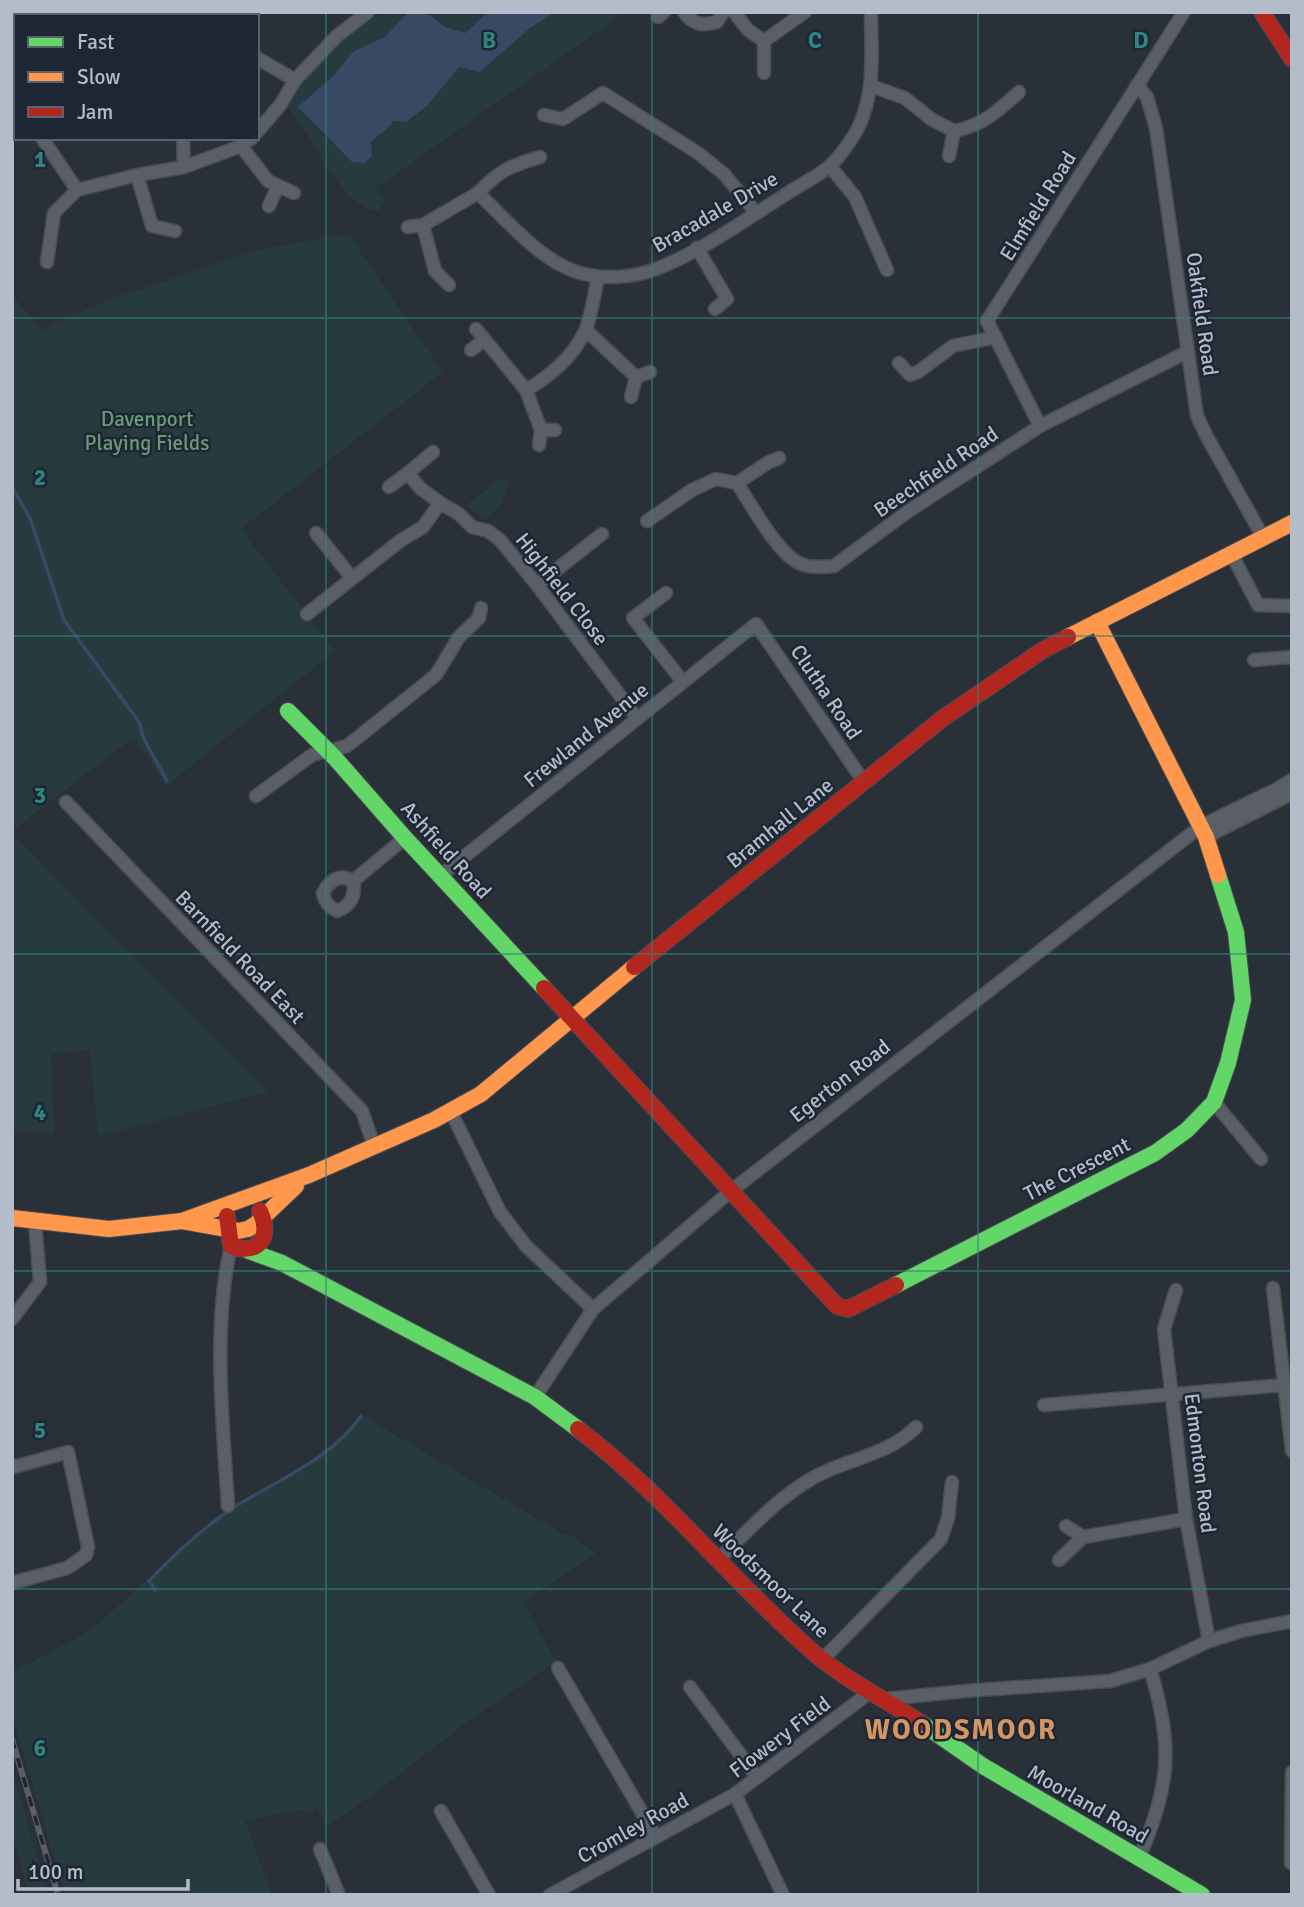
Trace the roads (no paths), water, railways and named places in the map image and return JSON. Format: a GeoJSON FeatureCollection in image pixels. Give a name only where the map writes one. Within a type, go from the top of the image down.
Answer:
{"type":"FeatureCollection","features":[{"type":"Feature","properties":{"kind":"street"},"geometry":{"type":"LineString","coordinates":[[259,130],[281,104],[295,80],[337,36],[368,12]]}},
{"type":"Feature","properties":{"kind":"street"},"geometry":{"type":"LineString","coordinates":[[684,12],[689,20],[702,26],[717,22],[723,12]]}},
{"type":"Feature","properties":{"kind":"street"},"geometry":{"type":"LineString","coordinates":[[734,12],[748,30],[764,41]]}},
{"type":"Feature","properties":{"kind":"street"},"geometry":{"type":"LineString","coordinates":[[764,41],[805,12]]}},
{"type":"Feature","properties":{"kind":"street","name":"Bracadale Drive"},"geometry":{"type":"LineString","coordinates":[[478,193],[555,263],[598,277],[625,276],[654,270],[756,214],[830,166],[858,128],[871,86],[871,12]]}},
{"type":"Feature","properties":{"kind":"street","name":"Elmfield Road"},"geometry":{"type":"LineString","coordinates":[[1040,426],[987,321],[1185,12]]}},
{"type":"Feature","properties":{"kind":"street"},"geometry":{"type":"LineString","coordinates":[[1262,12],[1292,59]]}},
{"type":"Feature","properties":{"kind":"street"},"geometry":{"type":"LineString","coordinates":[[764,41],[764,73]]}},
{"type":"Feature","properties":{"kind":"street"},"geometry":{"type":"LineString","coordinates":[[259,59],[295,80]]}},
{"type":"Feature","properties":{"kind":"street","name":"Oakfield Road"},"geometry":{"type":"LineString","coordinates":[[1138,85],[1147,97],[1156,128],[1197,416],[1263,537]]}},
{"type":"Feature","properties":{"kind":"street"},"geometry":{"type":"LineString","coordinates":[[871,86],[905,98],[932,119],[954,131],[972,128],[994,114],[1019,92]]}},
{"type":"Feature","properties":{"kind":"street"},"geometry":{"type":"LineString","coordinates":[[544,115],[563,119],[603,93],[698,153],[724,174],[756,214]]}},
{"type":"Feature","properties":{"kind":"street"},"geometry":{"type":"LineString","coordinates":[[949,156],[954,131]]}},
{"type":"Feature","properties":{"kind":"street"},"geometry":{"type":"LineString","coordinates":[[43,140],[77,190]]}},
{"type":"Feature","properties":{"kind":"street"},"geometry":{"type":"LineString","coordinates":[[183,140],[184,167]]}},
{"type":"Feature","properties":{"kind":"street"},"geometry":{"type":"LineString","coordinates":[[47,262],[54,213],[77,190],[184,167],[246,142],[268,181],[294,193]]}},
{"type":"Feature","properties":{"kind":"street"},"geometry":{"type":"LineString","coordinates":[[408,227],[423,225],[478,193],[495,175],[514,165],[540,157]]}},
{"type":"Feature","properties":{"kind":"street"},"geometry":{"type":"LineString","coordinates":[[830,166],[855,197],[887,270]]}},
{"type":"Feature","properties":{"kind":"street"},"geometry":{"type":"LineString","coordinates":[[137,175],[152,226],[175,231]]}},
{"type":"Feature","properties":{"kind":"street"},"geometry":{"type":"LineString","coordinates":[[269,206],[278,186]]}},
{"type":"Feature","properties":{"kind":"street"},"geometry":{"type":"LineString","coordinates":[[423,225],[435,271],[449,285]]}},
{"type":"Feature","properties":{"kind":"street"},"geometry":{"type":"LineString","coordinates":[[697,248],[727,299],[715,309]]}},
{"type":"Feature","properties":{"kind":"street"},"geometry":{"type":"LineString","coordinates":[[526,390],[550,374],[576,348],[586,330],[598,277]]}},
{"type":"Feature","properties":{"kind":"street"},"geometry":{"type":"LineString","coordinates":[[476,329],[526,390],[541,430],[539,444]]}},
{"type":"Feature","properties":{"kind":"street"},"geometry":{"type":"LineString","coordinates":[[586,330],[636,377]]}},
{"type":"Feature","properties":{"kind":"street"},"geometry":{"type":"LineString","coordinates":[[899,363],[910,375],[953,346],[996,337]]}},
{"type":"Feature","properties":{"kind":"street"},"geometry":{"type":"LineString","coordinates":[[471,351],[484,340]]}},
{"type":"Feature","properties":{"kind":"street","name":"Beechfield Road"},"geometry":{"type":"LineString","coordinates":[[737,482],[791,558],[802,564],[821,568],[834,566],[909,511],[1040,426],[1187,352]]}},
{"type":"Feature","properties":{"kind":"street"},"geometry":{"type":"LineString","coordinates":[[636,377],[650,372]]}},
{"type":"Feature","properties":{"kind":"street"},"geometry":{"type":"LineString","coordinates":[[631,397],[636,377]]}},
{"type":"Feature","properties":{"kind":"street"},"geometry":{"type":"LineString","coordinates":[[541,430],[555,430]]}},
{"type":"Feature","properties":{"kind":"street"},"geometry":{"type":"LineString","coordinates":[[388,487],[433,452]]}},
{"type":"Feature","properties":{"kind":"street"},"geometry":{"type":"LineString","coordinates":[[647,521],[691,490],[716,479],[737,482],[779,458]]}},
{"type":"Feature","properties":{"kind":"street","name":"Highfield Close"},"geometry":{"type":"LineString","coordinates":[[408,473],[419,488],[458,514],[472,527],[488,531],[500,540],[637,718]]}},
{"type":"Feature","properties":{"kind":"street"},"geometry":{"type":"LineString","coordinates":[[307,614],[400,541],[423,527],[440,503]]}},
{"type":"Feature","properties":{"kind":"street","name":"Bramhall Lane"},"geometry":{"type":"LineString","coordinates":[[12,1218],[109,1228],[182,1221],[309,1175],[451,1112],[481,1094],[572,1017],[943,718],[1032,656],[1292,523]]}},
{"type":"Feature","properties":{"kind":"street"},"geometry":{"type":"LineString","coordinates":[[316,534],[352,578]]}},
{"type":"Feature","properties":{"kind":"street"},"geometry":{"type":"LineString","coordinates":[[537,585],[603,534]]}},
{"type":"Feature","properties":{"kind":"street"},"geometry":{"type":"LineString","coordinates":[[1231,553],[1258,605],[1292,606]]}},
{"type":"Feature","properties":{"kind":"street"},"geometry":{"type":"LineString","coordinates":[[666,593],[633,618],[683,682]]}},
{"type":"Feature","properties":{"kind":"street"},"geometry":{"type":"LineString","coordinates":[[256,796],[312,755],[347,746],[436,675],[459,637],[479,618],[481,608]]}},
{"type":"Feature","properties":{"kind":"street","name":"The Crescent"},"geometry":{"type":"LineString","coordinates":[[572,1017],[837,1306],[848,1309],[1155,1153],[1187,1130],[1214,1102],[1228,1063],[1243,1000],[1236,932],[1203,832],[1097,622]]}},
{"type":"Feature","properties":{"kind":"street","name":"Frewland Avenue"},"geometry":{"type":"LineString","coordinates":[[440,876],[756,624]]}},
{"type":"Feature","properties":{"kind":"street","name":"Clutha Road"},"geometry":{"type":"LineString","coordinates":[[756,624],[864,782]]}},
{"type":"Feature","properties":{"kind":"street"},"geometry":{"type":"LineString","coordinates":[[1254,660],[1292,658]]}},
{"type":"Feature","properties":{"kind":"street","name":"Ashfield Road"},"geometry":{"type":"LineString","coordinates":[[288,711],[572,1017]]}},
{"type":"Feature","properties":{"kind":"street"},"geometry":{"type":"LineString","coordinates":[[1203,832],[1292,780]]}},
{"type":"Feature","properties":{"kind":"street"},"geometry":{"type":"LineString","coordinates":[[1203,832],[1291,794]]}},
{"type":"Feature","properties":{"kind":"street","name":"Barnfield Road East"},"geometry":{"type":"LineString","coordinates":[[66,802],[362,1111],[374,1146]]}},
{"type":"Feature","properties":{"kind":"street","name":"Egerton Road"},"geometry":{"type":"LineString","coordinates":[[536,1397],[593,1309],[731,1191],[1203,832]]}},
{"type":"Feature","properties":{"kind":"street"},"geometry":{"type":"LineString","coordinates":[[353,881],[405,838]]}},
{"type":"Feature","properties":{"kind":"street"},"geometry":{"type":"LineString","coordinates":[[1214,1102],[1261,1159]]}},
{"type":"Feature","properties":{"kind":"street"},"geometry":{"type":"LineString","coordinates":[[451,1112],[500,1212],[526,1246],[593,1309]]}},
{"type":"Feature","properties":{"kind":"street","name":"Bramhall Lane"},"geometry":{"type":"LineString","coordinates":[[182,1221],[229,1229],[248,1229],[309,1175]]}},
{"type":"Feature","properties":{"kind":"street"},"geometry":{"type":"LineString","coordinates":[[245,1199],[254,1203],[263,1216],[264,1235],[282,1264]]}},
{"type":"Feature","properties":{"kind":"street"},"geometry":{"type":"LineString","coordinates":[[226,1205],[230,1246],[223,1299],[220,1381],[229,1506]]}},
{"type":"Feature","properties":{"kind":"street"},"geometry":{"type":"LineString","coordinates":[[12,1319],[40,1282],[35,1222]]}},
{"type":"Feature","properties":{"kind":"street"},"geometry":{"type":"LineString","coordinates":[[230,1246],[249,1251],[259,1244],[264,1235]]}},
{"type":"Feature","properties":{"kind":"street","name":"Woodsmoor Lane"},"geometry":{"type":"LineString","coordinates":[[249,1251],[282,1264],[536,1397],[612,1455],[669,1509],[769,1612],[822,1660],[877,1696]]}},
{"type":"Feature","properties":{"kind":"street"},"geometry":{"type":"LineString","coordinates":[[1273,1288],[1292,1451]]}},
{"type":"Feature","properties":{"kind":"street","name":"Edmonton Road"},"geometry":{"type":"LineString","coordinates":[[1176,1290],[1164,1329],[1186,1519],[1209,1641]]}},
{"type":"Feature","properties":{"kind":"street"},"geometry":{"type":"LineString","coordinates":[[1044,1405],[1284,1385]]}},
{"type":"Feature","properties":{"kind":"street"},"geometry":{"type":"LineString","coordinates":[[718,1560],[785,1497],[813,1477],[904,1440],[916,1427]]}},
{"type":"Feature","properties":{"kind":"street"},"geometry":{"type":"LineString","coordinates":[[12,1465],[14,1467],[68,1452],[88,1547],[86,1555],[67,1568],[12,1583]]}},
{"type":"Feature","properties":{"kind":"street"},"geometry":{"type":"LineString","coordinates":[[822,1660],[941,1539],[948,1518],[952,1482]]}},
{"type":"Feature","properties":{"kind":"street"},"geometry":{"type":"LineString","coordinates":[[1059,1560],[1083,1536],[1186,1519]]}},
{"type":"Feature","properties":{"kind":"street"},"geometry":{"type":"LineString","coordinates":[[1066,1526],[1083,1536]]}},
{"type":"Feature","properties":{"kind":"street"},"geometry":{"type":"LineString","coordinates":[[877,1696],[1110,1681],[1150,1669],[1209,1641],[1241,1631],[1292,1622]]}},
{"type":"Feature","properties":{"kind":"street"},"geometry":{"type":"LineString","coordinates":[[558,1668],[656,1837]]}},
{"type":"Feature","properties":{"kind":"street"},"geometry":{"type":"LineString","coordinates":[[1139,1858],[1156,1817],[1165,1780],[1166,1742],[1162,1707],[1150,1669]]}},
{"type":"Feature","properties":{"kind":"street"},"geometry":{"type":"LineString","coordinates":[[690,1687],[757,1777]]}},
{"type":"Feature","properties":{"kind":"street","name":"Flowery Field"},"geometry":{"type":"LineString","coordinates":[[783,1895],[736,1794],[877,1696]]}},
{"type":"Feature","properties":{"kind":"street","name":"Moorland Road"},"geometry":{"type":"LineString","coordinates":[[877,1696],[983,1766],[1193,1893]]}},
{"type":"Feature","properties":{"kind":"street"},"geometry":{"type":"LineString","coordinates":[[1291,1863],[1292,1772]]}},
{"type":"Feature","properties":{"kind":"street","name":"Cromley Road"},"geometry":{"type":"LineString","coordinates":[[555,1894],[736,1794]]}},
{"type":"Feature","properties":{"kind":"street"},"geometry":{"type":"LineString","coordinates":[[441,1811],[489,1895]]}},
{"type":"Feature","properties":{"kind":"street"},"geometry":{"type":"LineString","coordinates":[[320,1849],[339,1895]]}},
{"type":"Feature","properties":{"kind":"water"},"geometry":{"type":"Polygon","coordinates":[[[408,12],[430,15],[445,27],[465,33],[488,12],[554,12],[528,30],[479,72],[459,67],[427,106],[406,122],[393,121],[371,142],[372,156],[365,163],[352,162],[298,107],[330,79],[354,51],[385,37],[408,12]]]}},
{"type":"Feature","properties":{"kind":"waterway"},"geometry":{"type":"LineString","coordinates":[[12,487],[30,518],[64,620],[139,722],[144,739],[167,781]]}},
{"type":"Feature","properties":{"kind":"waterway"},"geometry":{"type":"LineString","coordinates":[[155,1590],[149,1581],[198,1534],[247,1499],[318,1458],[334,1446],[361,1416]]}},
{"type":"Feature","properties":{"kind":"railway"},"geometry":{"type":"LineString","coordinates":[[12,1739],[58,1895]]}},
{"type":"Feature","properties":{"kind":"district","name":"WOODSMOOR"},"geometry":{"type":"Point","coordinates":[961,1730]}},
{"type":"Feature","properties":{"kind":"park label","name":"Davenport Playing Fields"},"geometry":{"type":"Point","coordinates":[147,431]}}]}
